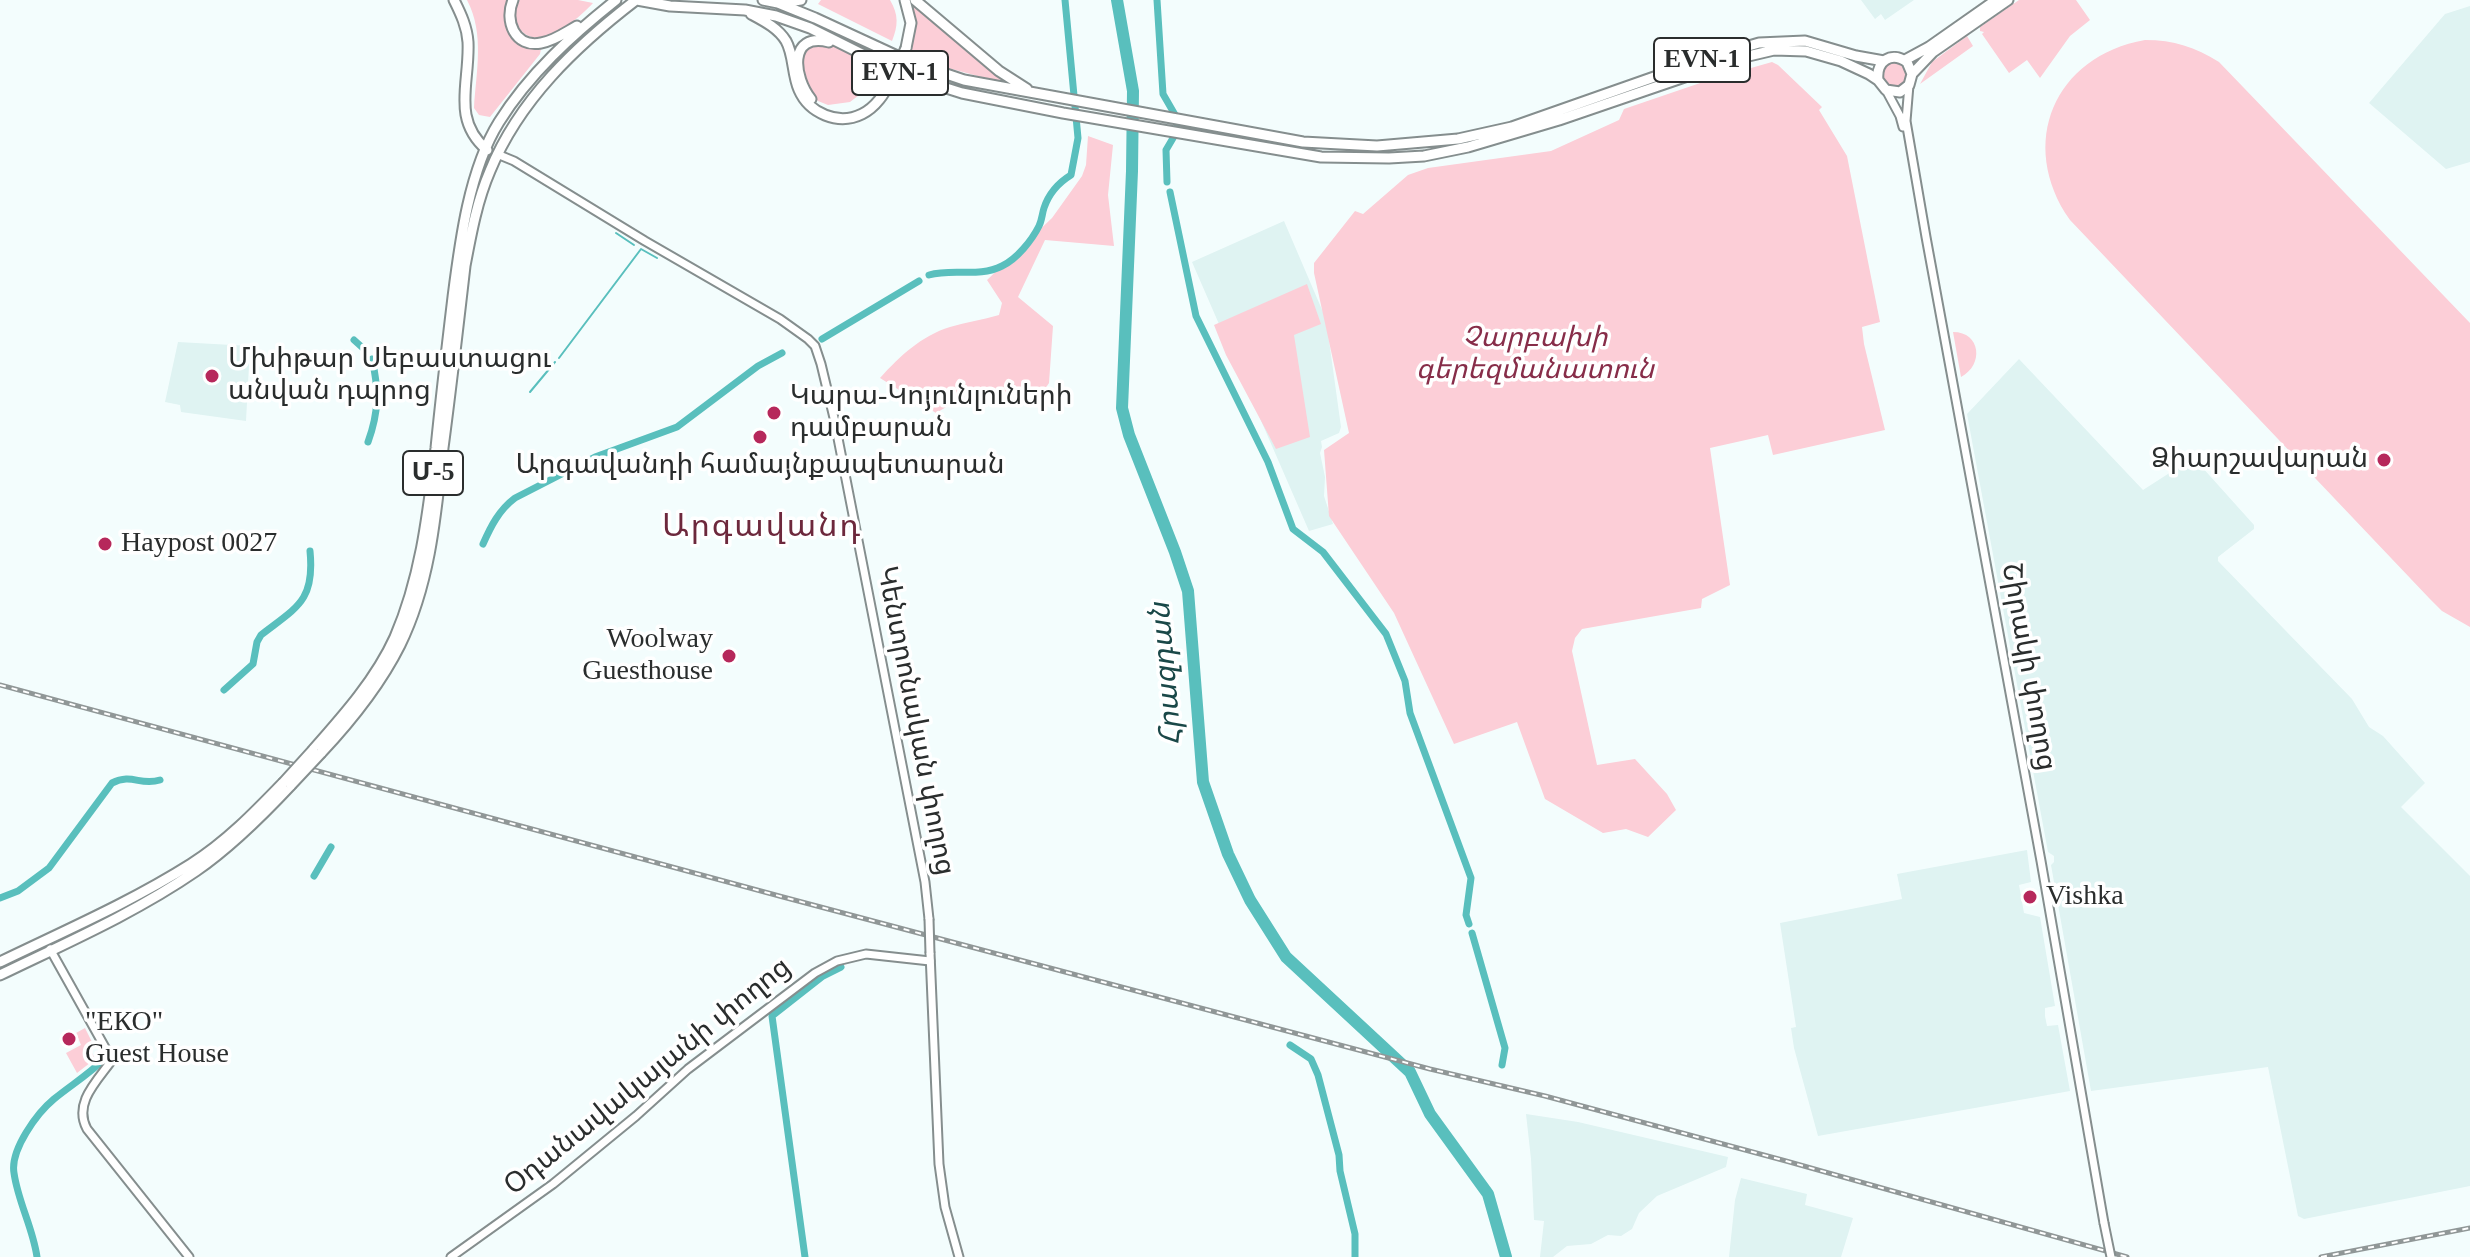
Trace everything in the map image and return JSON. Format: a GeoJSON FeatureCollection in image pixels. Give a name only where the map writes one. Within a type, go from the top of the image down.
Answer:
{"type":"FeatureCollection","features":[{"type":"Feature","properties":{"kind":"highway"},"geometry":{"type":"LineString","coordinates":[[454,0],[468,40],[464,112],[473,135],[485,150],[497,154]]}},
{"type":"Feature","properties":{"kind":"highway"},"geometry":{"type":"LineString","coordinates":[[513,0],[509,12],[510,25],[520,39],[532,43],[550,41],[596,15]]}},
{"type":"Feature","properties":{"kind":"highway","name":"Մ-5"},"geometry":{"type":"LineString","coordinates":[[317,751],[363,690],[394,639],[409,598],[422,550],[456,270],[474,185],[485,150],[498,123],[527,84],[572,36],[616,0]]}},
{"type":"Feature","properties":{"kind":"highway","name":"Մ-5"},"geometry":{"type":"LineString","coordinates":[[0,975],[52,954],[197,870],[259,820],[287,784],[370,695],[401,644],[434,551],[465,266],[472,227],[489,173],[509,130],[532,98],[574,53],[636,0]]}},
{"type":"Feature","properties":{"kind":"highway","name":"EVN-1"},"geometry":{"type":"LineString","coordinates":[[636,0],[670,6],[745,10],[794,22],[902,74],[962,93],[1301,155],[1344,158],[1424,156],[1468,147],[1559,120],[1740,58],[1774,50],[1806,51],[1826,56],[1878,80]]}},
{"type":"Feature","properties":{"kind":"highway","name":"EVN-1"},"geometry":{"type":"LineString","coordinates":[[763,0],[778,3],[936,72],[964,80],[1303,142],[1377,146],[1458,139],[1512,127],[1759,43],[1805,41],[1856,56],[1884,61],[1894,57],[1905,60],[1996,0]]}},
{"type":"Feature","properties":{"kind":"highway"},"geometry":{"type":"LineString","coordinates":[[778,3],[801,0]]}},
{"type":"Feature","properties":{"kind":"highway"},"geometry":{"type":"LineString","coordinates":[[899,0],[906,25],[903,46]]}},
{"type":"Feature","properties":{"kind":"highway"},"geometry":{"type":"LineString","coordinates":[[745,10],[785,38],[799,91],[807,103],[821,114],[846,118],[864,113],[880,100],[911,23],[905,0]]}},
{"type":"Feature","properties":{"kind":"highway"},"geometry":{"type":"LineString","coordinates":[[915,0],[999,71],[1033,93]]}},
{"type":"Feature","properties":{"kind":"highway"},"geometry":{"type":"LineString","coordinates":[[1905,60],[1912,74],[1933,52],[2008,0]]}},
{"type":"Feature","properties":{"kind":"highway"},"geometry":{"type":"LineString","coordinates":[[848,47],[820,40],[809,42],[800,50],[797,66],[807,94],[817,105],[840,113],[859,110],[869,104],[888,79]]}},
{"type":"Feature","properties":{"kind":"highway"},"geometry":{"type":"LineString","coordinates":[[1878,80],[1878,69],[1884,61]]}},
{"type":"Feature","properties":{"kind":"highway","name":"Շիրակի փողոց"},"geometry":{"type":"LineString","coordinates":[[1909,85],[1912,74]]}},
{"type":"Feature","properties":{"kind":"highway","name":"Շիրակի փողոց"},"geometry":{"type":"LineString","coordinates":[[1878,80],[1886,90]]}},
{"type":"Feature","properties":{"kind":"highway"},"geometry":{"type":"LineString","coordinates":[[1886,90],[1900,92],[1909,85]]}},
{"type":"Feature","properties":{"kind":"highway","name":"Մ-5"},"geometry":{"type":"LineString","coordinates":[[0,962],[192,863],[225,839],[287,784]]}},
{"type":"Feature","properties":{"kind":"main road","name":"Շիրակի փողոց"},"geometry":{"type":"LineString","coordinates":[[1909,85],[1906,121],[2041,861],[2103,1224]]}},
{"type":"Feature","properties":{"kind":"main road","name":"Շիրակի փողոց"},"geometry":{"type":"LineString","coordinates":[[1886,90],[1902,122],[2109,1257]]}},
{"type":"Feature","properties":{"kind":"main road","name":"Կենտրոնական փողոց"},"geometry":{"type":"LineString","coordinates":[[497,154],[514,161],[780,319],[815,346],[834,418],[925,882],[939,1164],[959,1257]]}},
{"type":"Feature","properties":{"kind":"main road"},"geometry":{"type":"LineString","coordinates":[[45,940],[112,1060],[84,1099],[82,1119],[189,1257]]}},
{"type":"Feature","properties":{"kind":"main road","name":"Օդանավակայանի փողոց"},"geometry":{"type":"LineString","coordinates":[[451,1257],[553,1184],[688,1069],[815,973],[837,961],[866,954],[930,957]]}},
{"type":"Feature","properties":{"kind":"shaded area"},"geometry":{"type":"Polygon","coordinates":[[[1861,0],[1914,0],[1885,20],[1881,14],[1875,19],[1861,0]]]}},
{"type":"Feature","properties":{"kind":"shaded area"},"geometry":{"type":"Polygon","coordinates":[[[2470,6],[2470,162],[2446,169],[2369,103],[2445,14],[2470,6]]]}},
{"type":"Feature","properties":{"kind":"shaded area"},"geometry":{"type":"Polygon","coordinates":[[[1284,221],[1326,319],[1341,427],[1339,433],[1321,441],[1320,453],[1325,477],[1324,496],[1333,524],[1309,531],[1192,262],[1284,221]]]}},
{"type":"Feature","properties":{"kind":"shaded area"},"geometry":{"type":"Polygon","coordinates":[[[178,342],[250,346],[246,421],[181,412],[180,405],[165,402],[178,342]]]}},
{"type":"Feature","properties":{"kind":"shaded area"},"geometry":{"type":"Polygon","coordinates":[[[2019,359],[2143,490],[2185,463],[2201,466],[2254,525],[2254,529],[2218,557],[2218,561],[2352,699],[2369,727],[2383,736],[2425,783],[2401,807],[2470,876],[2470,1186],[2304,1219],[2298,1216],[2268,1067],[2091,1091],[2051,865],[2054,856],[2048,852],[1967,414],[2019,359]]]}},
{"type":"Feature","properties":{"kind":"shaded area"},"geometry":{"type":"Polygon","coordinates":[[[2027,850],[2031,882],[2019,885],[2024,913],[2040,917],[2055,1006],[2045,1008],[2045,1016],[2047,1026],[2058,1025],[2070,1091],[1818,1136],[1794,1048],[1791,1028],[1796,1027],[1780,923],[1902,899],[1897,874],[2027,850]]]}},
{"type":"Feature","properties":{"kind":"shaded area"},"geometry":{"type":"Polygon","coordinates":[[[1526,1114],[1578,1122],[1728,1157],[1726,1167],[1657,1196],[1639,1213],[1632,1229],[1621,1236],[1608,1235],[1591,1244],[1567,1246],[1553,1257],[1540,1257],[1544,1221],[1534,1220],[1526,1114]]]}},
{"type":"Feature","properties":{"kind":"shaded area"},"geometry":{"type":"Polygon","coordinates":[[[1741,1178],[1807,1194],[1805,1205],[1853,1218],[1841,1257],[1729,1257],[1735,1200],[1741,1178]]]}},
{"type":"Feature","properties":{"kind":"green space"},"geometry":{"type":"Polygon","coordinates":[[[467,0],[508,0],[505,11],[508,28],[533,48],[541,49],[490,117],[479,115],[474,108],[478,40],[467,0]]]}},
{"type":"Feature","properties":{"kind":"green space"},"geometry":{"type":"Polygon","coordinates":[[[518,0],[593,3],[567,26],[545,37],[535,37],[525,34],[515,22],[518,0]]]}},
{"type":"Feature","properties":{"kind":"green space"},"geometry":{"type":"Polygon","coordinates":[[[821,0],[890,0],[897,20],[892,41],[818,4],[821,0]]]}},
{"type":"Feature","properties":{"kind":"green space"},"geometry":{"type":"Polygon","coordinates":[[[2019,0],[2076,0],[2090,20],[2070,36],[2040,78],[2027,60],[2009,73],[1982,34],[1984,32],[1980,31],[1980,27],[2019,0]]]}},
{"type":"Feature","properties":{"kind":"green space"},"geometry":{"type":"Polygon","coordinates":[[[910,1],[1007,84],[930,63],[909,51],[914,26],[910,1]]]}},
{"type":"Feature","properties":{"kind":"green space"},"geometry":{"type":"Polygon","coordinates":[[[1967,36],[1973,46],[1920,84],[1932,62],[1967,36]]]}},
{"type":"Feature","properties":{"kind":"green space","name":"Ձիարշավարան"},"geometry":{"type":"Polygon","coordinates":[[[2145,40],[2184,45],[2219,62],[2470,323],[2470,627],[2442,611],[2429,598],[2070,220],[2054,191],[2047,162],[2046,134],[2054,108],[2067,84],[2087,64],[2113,49],[2145,40]]]}},
{"type":"Feature","properties":{"kind":"green space"},"geometry":{"type":"Polygon","coordinates":[[[821,42],[836,44],[882,70],[850,102],[828,105],[818,101],[810,94],[799,67],[804,49],[821,42]]]}},
{"type":"Feature","properties":{"kind":"green space"},"geometry":{"type":"Polygon","coordinates":[[[1895,61],[1904,65],[1908,74],[1904,83],[1895,87],[1886,83],[1882,74],[1886,65],[1895,61]]]}},
{"type":"Feature","properties":{"kind":"green space","name":"Չարբախի գերեզմանատուն"},"geometry":{"type":"Polygon","coordinates":[[[1772,62],[1822,107],[1819,110],[1847,156],[1880,322],[1862,327],[1885,430],[1773,455],[1768,435],[1710,448],[1730,585],[1702,599],[1701,608],[1582,629],[1575,638],[1572,651],[1597,765],[1635,759],[1667,794],[1676,810],[1648,837],[1626,829],[1603,833],[1545,799],[1517,722],[1454,744],[1394,613],[1329,516],[1324,450],[1349,433],[1314,263],[1355,211],[1363,214],[1408,175],[1428,168],[1551,151],[1619,120],[1624,109],[1772,62]]]}},
{"type":"Feature","properties":{"kind":"green space"},"geometry":{"type":"Polygon","coordinates":[[[1088,136],[1113,145],[1108,195],[1114,246],[1045,240],[1018,297],[1053,326],[1049,383],[1043,392],[1020,396],[972,392],[936,413],[880,378],[920,341],[950,327],[999,315],[1002,303],[987,280],[1052,218],[1082,176],[1088,136]]]}},
{"type":"Feature","properties":{"kind":"green space"},"geometry":{"type":"Polygon","coordinates":[[[1307,284],[1321,324],[1294,335],[1310,437],[1276,449],[1226,355],[1214,325],[1307,284]]]}},
{"type":"Feature","properties":{"kind":"green space"},"geometry":{"type":"Polygon","coordinates":[[[1953,332],[1969,337],[1976,350],[1973,365],[1961,377],[1953,332]]]}},
{"type":"Feature","properties":{"kind":"green space"},"geometry":{"type":"Polygon","coordinates":[[[85,1028],[93,1044],[89,1047],[95,1059],[77,1073],[66,1053],[81,1045],[76,1033],[85,1028]]]}},
{"type":"Feature","properties":{"kind":"waterway"},"geometry":{"type":"LineString","coordinates":[[929,275],[993,270],[1008,263],[1024,249],[1036,231],[1051,193],[1071,175],[1078,138],[1065,0]]}},
{"type":"Feature","properties":{"kind":"waterway","name":"Հրազդան"},"geometry":{"type":"LineString","coordinates":[[1117,0],[1133,91],[1122,408],[1129,435],[1188,591],[1203,782],[1228,854],[1250,900],[1286,957],[1410,1072],[1430,1114],[1488,1194],[1506,1257]]}},
{"type":"Feature","properties":{"kind":"waterway"},"geometry":{"type":"LineString","coordinates":[[1157,0],[1163,94],[1178,120],[1176,133],[1166,150],[1167,182]]}},
{"type":"Feature","properties":{"kind":"waterway"},"geometry":{"type":"LineString","coordinates":[[1170,192],[1196,316],[1268,462],[1293,529],[1323,552],[1386,634],[1405,681],[1410,713],[1471,878],[1466,915],[1469,924]]}},
{"type":"Feature","properties":{"kind":"waterway"},"geometry":{"type":"LineString","coordinates":[[616,233],[634,245]]}},
{"type":"Feature","properties":{"kind":"waterway"},"geometry":{"type":"LineString","coordinates":[[559,358],[641,249],[657,258]]}},
{"type":"Feature","properties":{"kind":"waterway"},"geometry":{"type":"LineString","coordinates":[[822,339],[919,281]]}},
{"type":"Feature","properties":{"kind":"waterway"},"geometry":{"type":"LineString","coordinates":[[354,340],[364,349]]}},
{"type":"Feature","properties":{"kind":"waterway"},"geometry":{"type":"LineString","coordinates":[[483,544],[496,519],[515,498],[595,457],[677,427],[758,366],[782,353]]}},
{"type":"Feature","properties":{"kind":"waterway"},"geometry":{"type":"LineString","coordinates":[[368,442],[377,401],[372,359]]}},
{"type":"Feature","properties":{"kind":"waterway"},"geometry":{"type":"LineString","coordinates":[[530,392],[555,362]]}},
{"type":"Feature","properties":{"kind":"waterway"},"geometry":{"type":"LineString","coordinates":[[224,690],[253,664],[261,635],[301,601],[310,581],[310,551]]}},
{"type":"Feature","properties":{"kind":"waterway"},"geometry":{"type":"LineString","coordinates":[[0,898],[18,891],[49,868],[112,783],[125,779],[160,780]]}},
{"type":"Feature","properties":{"kind":"waterway"},"geometry":{"type":"LineString","coordinates":[[314,876],[331,847]]}},
{"type":"Feature","properties":{"kind":"waterway"},"geometry":{"type":"LineString","coordinates":[[1472,933],[1505,1048],[1502,1065]]}},
{"type":"Feature","properties":{"kind":"waterway"},"geometry":{"type":"LineString","coordinates":[[805,1257],[772,1016],[823,976],[841,967]]}},
{"type":"Feature","properties":{"kind":"waterway"},"geometry":{"type":"LineString","coordinates":[[1290,1045],[1311,1059],[1318,1075],[1339,1155],[1355,1234],[1355,1257]]}},
{"type":"Feature","properties":{"kind":"waterway"},"geometry":{"type":"LineString","coordinates":[[37,1257],[16,1184],[16,1154],[26,1133],[47,1105],[103,1060]]}},
{"type":"Feature","properties":{"kind":"railway"},"geometry":{"type":"LineString","coordinates":[[0,685],[783,897],[1430,1069],[1545,1096],[2127,1257]]}},
{"type":"Feature","properties":{"kind":"railway"},"geometry":{"type":"LineString","coordinates":[[2321,1257],[2470,1228]]}},
{"type":"Feature","properties":{"kind":"place","name":"Մխիթար Սեբաստացու անվան դպրոց"},"geometry":{"type":"Point","coordinates":[212,376]}},
{"type":"Feature","properties":{"kind":"place","name":"Կարա-Կոյունլուների դամբարան"},"geometry":{"type":"Point","coordinates":[774,413]}},
{"type":"Feature","properties":{"kind":"place","name":"Արգավանդի համայնքապետարան"},"geometry":{"type":"Point","coordinates":[760,437]}},
{"type":"Feature","properties":{"kind":"place","name":"Ձիարշավարան"},"geometry":{"type":"Point","coordinates":[2384,460]}},
{"type":"Feature","properties":{"kind":"place","name":"Haypost 0027"},"geometry":{"type":"Point","coordinates":[105,544]}},
{"type":"Feature","properties":{"kind":"place","name":"Woolway Guesthouse"},"geometry":{"type":"Point","coordinates":[729,656]}},
{"type":"Feature","properties":{"kind":"place","name":"Vishka"},"geometry":{"type":"Point","coordinates":[2030,897]}},
{"type":"Feature","properties":{"kind":"place","name":"\"ЕКО\" Guest House"},"geometry":{"type":"Point","coordinates":[69,1039]}},
{"type":"Feature","properties":{"kind":"district","name":"Արգավանդ"},"geometry":{"type":"Point","coordinates":[762,528]}}]}
